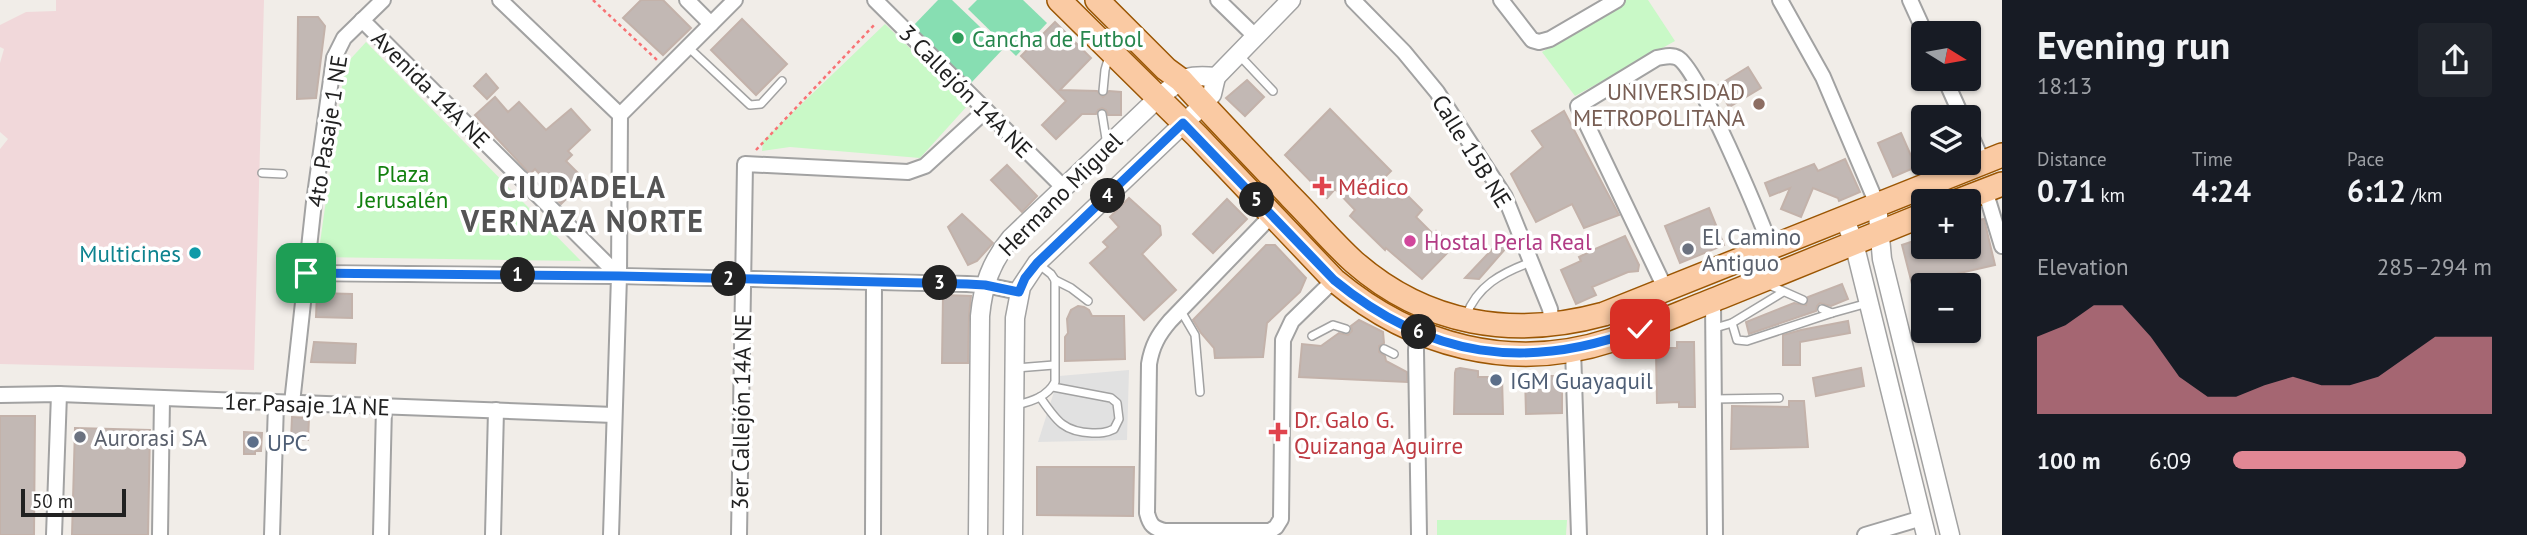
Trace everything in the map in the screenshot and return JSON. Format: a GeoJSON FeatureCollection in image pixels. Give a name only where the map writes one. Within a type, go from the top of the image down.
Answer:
{"type":"FeatureCollection","features":[{"type":"Feature","properties":{"kind":"main road"},"geometry":{"type":"LineString","coordinates":[[1059,0],[1370,315],[1472,349],[1525,354],[1573,349],[1611,340],[1911,220]]}},
{"type":"Feature","properties":{"kind":"main road"},"geometry":{"type":"LineString","coordinates":[[1097,0],[1166,69],[1181,80],[1353,261],[1406,298],[1465,320],[1500,326],[1552,326],[1604,314],[1992,159]]}},
{"type":"Feature","properties":{"kind":"street","name":"4to Pasaje 1 NE"},"geometry":{"type":"LineString","coordinates":[[292,403],[334,58],[344,38],[383,0]]}},
{"type":"Feature","properties":{"kind":"street"},"geometry":{"type":"LineString","coordinates":[[500,0],[620,115]]}},
{"type":"Feature","properties":{"kind":"street"},"geometry":{"type":"LineString","coordinates":[[687,0],[710,24]]}},
{"type":"Feature","properties":{"kind":"street"},"geometry":{"type":"LineString","coordinates":[[611,535],[619,276],[620,115],[735,0]]}},
{"type":"Feature","properties":{"kind":"street","name":"3 Callejón 14A NE"},"geometry":{"type":"LineString","coordinates":[[875,0],[1058,182]]}},
{"type":"Feature","properties":{"kind":"street"},"geometry":{"type":"LineString","coordinates":[[1218,0],[1256,37]]}},
{"type":"Feature","properties":{"kind":"street","name":"Hermano Miguel"},"geometry":{"type":"LineString","coordinates":[[1013,535],[1015,318],[1019,292],[1025,278],[1037,263],[1203,105],[1212,94],[1216,77],[1291,0]]}},
{"type":"Feature","properties":{"kind":"street","name":"Calle 15B NE"},"geometry":{"type":"LineString","coordinates":[[1353,0],[1404,52],[1437,92],[1505,197],[1550,309],[1552,326]]}},
{"type":"Feature","properties":{"kind":"street"},"geometry":{"type":"LineString","coordinates":[[1501,0],[1532,40],[1539,42],[1550,39],[1617,0]]}},
{"type":"Feature","properties":{"kind":"street"},"geometry":{"type":"LineString","coordinates":[[1780,0],[1823,77],[1877,204],[1882,259],[1950,535]]}},
{"type":"Feature","properties":{"kind":"street"},"geometry":{"type":"LineString","coordinates":[[1910,0],[1920,21]]}},
{"type":"Feature","properties":{"kind":"street","name":"Avenida 14A NE"},"geometry":{"type":"LineString","coordinates":[[362,20],[619,276]]}},
{"type":"Feature","properties":{"kind":"street"},"geometry":{"type":"LineString","coordinates":[[1666,290],[1578,106],[1657,58],[1671,55],[1686,65],[1713,112],[1771,248]]}},
{"type":"Feature","properties":{"kind":"street"},"geometry":{"type":"LineString","coordinates":[[1181,80],[1193,75],[1216,77]]}},
{"type":"Feature","properties":{"kind":"street","name":"Hermano Miguel"},"geometry":{"type":"LineString","coordinates":[[978,535],[979,340],[985,285],[995,260],[1011,238],[1107,145],[1181,80]]}},
{"type":"Feature","properties":{"kind":"street"},"geometry":{"type":"LineString","coordinates":[[745,164],[908,172],[925,166],[985,111]]}},
{"type":"Feature","properties":{"kind":"street","name":"3er Callejón 14A NE"},"geometry":{"type":"LineString","coordinates":[[739,535],[745,164]]}},
{"type":"Feature","properties":{"kind":"street"},"geometry":{"type":"LineString","coordinates":[[1994,187],[2002,246]]}},
{"type":"Feature","properties":{"kind":"street"},"geometry":{"type":"LineString","coordinates":[[1272,215],[1180,310],[1152,348],[1149,364],[1147,513],[1149,522],[1155,528],[1165,531],[1270,531],[1276,527],[1281,519],[1283,340],[1292,321],[1334,280]]}},
{"type":"Feature","properties":{"kind":"street"},"geometry":{"type":"LineString","coordinates":[[1844,217],[1854,243],[1924,526],[1865,535]]}},
{"type":"Feature","properties":{"kind":"street"},"geometry":{"type":"LineString","coordinates":[[306,273],[874,282],[985,285],[1019,292]]}},
{"type":"Feature","properties":{"kind":"street"},"geometry":{"type":"LineString","coordinates":[[873,535],[874,282]]}},
{"type":"Feature","properties":{"kind":"street"},"geometry":{"type":"LineString","coordinates":[[1869,303],[1892,296]]}},
{"type":"Feature","properties":{"kind":"street"},"geometry":{"type":"LineString","coordinates":[[1713,300],[1715,535]]}},
{"type":"Feature","properties":{"kind":"street"},"geometry":{"type":"LineString","coordinates":[[1418,332],[1419,535]]}},
{"type":"Feature","properties":{"kind":"street"},"geometry":{"type":"LineString","coordinates":[[1573,349],[1579,535]]}},
{"type":"Feature","properties":{"kind":"street"},"geometry":{"type":"LineString","coordinates":[[54,535],[59,394]]}},
{"type":"Feature","properties":{"kind":"street","name":"1er Pasaje 1A NE"},"geometry":{"type":"LineString","coordinates":[[0,395],[59,394],[614,415]]}},
{"type":"Feature","properties":{"kind":"street"},"geometry":{"type":"LineString","coordinates":[[160,535],[162,399]]}},
{"type":"Feature","properties":{"kind":"street"},"geometry":{"type":"LineString","coordinates":[[272,535],[276,403]]}},
{"type":"Feature","properties":{"kind":"street"},"geometry":{"type":"LineString","coordinates":[[382,535],[384,407]]}},
{"type":"Feature","properties":{"kind":"street"},"geometry":{"type":"LineString","coordinates":[[493,535],[496,410]]}},
{"type":"Feature","properties":{"kind":"lane"},"geometry":{"type":"LineString","coordinates":[[688,47],[750,105],[761,104],[782,81]]}},
{"type":"Feature","properties":{"kind":"lane"},"geometry":{"type":"LineString","coordinates":[[1103,92],[1105,70],[1111,52]]}},
{"type":"Feature","properties":{"kind":"lane"},"geometry":{"type":"LineString","coordinates":[[1238,55],[1273,90]]}},
{"type":"Feature","properties":{"kind":"lane"},"geometry":{"type":"LineString","coordinates":[[1102,114],[1107,145]]}},
{"type":"Feature","properties":{"kind":"lane"},"geometry":{"type":"LineString","coordinates":[[262,173],[283,174]]}},
{"type":"Feature","properties":{"kind":"lane"},"geometry":{"type":"LineString","coordinates":[[1465,320],[1471,302],[1478,292],[1492,280],[1531,262]]}},
{"type":"Feature","properties":{"kind":"lane"},"geometry":{"type":"LineString","coordinates":[[1014,406],[1040,397],[1053,387],[1055,382],[1055,281],[1051,274],[1037,263]]}},
{"type":"Feature","properties":{"kind":"lane"},"geometry":{"type":"LineString","coordinates":[[1055,281],[1071,288],[1088,301]]}},
{"type":"Feature","properties":{"kind":"lane"},"geometry":{"type":"LineString","coordinates":[[1760,281],[1803,300]]}},
{"type":"Feature","properties":{"kind":"lane"},"geometry":{"type":"LineString","coordinates":[[1715,328],[1732,323],[1783,292]]}},
{"type":"Feature","properties":{"kind":"lane"},"geometry":{"type":"LineString","coordinates":[[1732,323],[1737,340],[1747,341],[1869,303]]}},
{"type":"Feature","properties":{"kind":"lane"},"geometry":{"type":"LineString","coordinates":[[1822,309],[1832,313]]}},
{"type":"Feature","properties":{"kind":"lane"},"geometry":{"type":"LineString","coordinates":[[1180,310],[1196,338],[1200,391]]}},
{"type":"Feature","properties":{"kind":"lane"},"geometry":{"type":"LineString","coordinates":[[1312,336],[1333,325],[1346,329]]}},
{"type":"Feature","properties":{"kind":"lane"},"geometry":{"type":"LineString","coordinates":[[1384,349],[1394,354]]}},
{"type":"Feature","properties":{"kind":"lane"},"geometry":{"type":"LineString","coordinates":[[1014,368],[1054,365]]}},
{"type":"Feature","properties":{"kind":"lane"},"geometry":{"type":"LineString","coordinates":[[1040,397],[1064,427],[1078,432],[1106,433],[1114,429],[1119,419],[1116,403],[1111,398],[1053,387]]}},
{"type":"Feature","properties":{"kind":"lane"},"geometry":{"type":"LineString","coordinates":[[1714,399],[1779,398]]}},
{"type":"Feature","properties":{"kind":"path"},"geometry":{"type":"LineString","coordinates":[[593,0],[666,70]]}},
{"type":"Feature","properties":{"kind":"path"},"geometry":{"type":"LineString","coordinates":[[745,164],[887,12]]}},
{"type":"Feature","properties":{"kind":"shaded area"},"geometry":{"type":"Polygon","coordinates":[[[56,0],[264,0],[254,370],[0,364],[0,149],[8,139],[0,132],[0,63],[4,49],[0,47],[0,25],[26,12],[56,11],[56,0]]]}},
{"type":"Feature","properties":{"kind":"shaded area"},"geometry":{"type":"Polygon","coordinates":[[[1129,370],[1127,440],[1038,442],[1059,376],[1129,370]]]}},
{"type":"Feature","properties":{"kind":"green space","name":"Cancha de Futbol"},"geometry":{"type":"Polygon","coordinates":[[[938,0],[952,0],[1003,49],[971,83],[912,27],[938,0]]]}},
{"type":"Feature","properties":{"kind":"green space"},"geometry":{"type":"Polygon","coordinates":[[[977,0],[1023,0],[1047,23],[1016,56],[968,9],[977,0]]]}},
{"type":"Feature","properties":{"kind":"green space"},"geometry":{"type":"Polygon","coordinates":[[[1626,0],[1648,0],[1675,41],[1575,96],[1542,52],[1626,0]]]}},
{"type":"Feature","properties":{"kind":"green space"},"geometry":{"type":"Polygon","coordinates":[[[885,24],[968,105],[920,158],[790,147],[762,151],[763,141],[885,24]]]}},
{"type":"Feature","properties":{"kind":"green space","name":"Plaza Jerusalén"},"geometry":{"type":"Polygon","coordinates":[[[366,42],[581,261],[318,257],[345,65],[366,42]]]}},
{"type":"Feature","properties":{"kind":"green space"},"geometry":{"type":"Polygon","coordinates":[[[1437,520],[1567,520],[1566,535],[1437,535],[1437,520]]]}},
{"type":"Feature","properties":{"kind":"building"},"geometry":{"type":"Polygon","coordinates":[[[641,0],[663,0],[691,28],[663,55],[623,18],[641,0]]]}},
{"type":"Feature","properties":{"kind":"building"},"geometry":{"type":"Polygon","coordinates":[[[298,17],[318,17],[325,26],[316,98],[297,99],[298,17]]]}},
{"type":"Feature","properties":{"kind":"building"},"geometry":{"type":"Polygon","coordinates":[[[742,19],[787,64],[756,95],[711,50],[742,19]]]}},
{"type":"Feature","properties":{"kind":"building"},"geometry":{"type":"Polygon","coordinates":[[[1055,22],[1091,58],[1060,90],[1097,91],[1103,97],[1109,91],[1121,92],[1121,115],[1108,115],[1102,108],[1096,114],[1082,114],[1056,139],[1042,125],[1066,101],[1021,56],[1055,22]]]}},
{"type":"Feature","properties":{"kind":"building"},"geometry":{"type":"Polygon","coordinates":[[[1748,67],[1761,88],[1729,107],[1717,86],[1748,67]]]}},
{"type":"Feature","properties":{"kind":"building"},"geometry":{"type":"Polygon","coordinates":[[[486,74],[498,88],[487,99],[474,86],[486,74]]]}},
{"type":"Feature","properties":{"kind":"building"},"geometry":{"type":"Polygon","coordinates":[[[1247,80],[1264,97],[1245,116],[1226,98],[1247,80]]]}},
{"type":"Feature","properties":{"kind":"building"},"geometry":{"type":"Polygon","coordinates":[[[495,97],[508,112],[519,102],[546,130],[571,109],[590,130],[568,151],[572,155],[566,161],[585,180],[561,204],[548,190],[552,187],[535,169],[530,174],[475,115],[495,97]]]}},
{"type":"Feature","properties":{"kind":"building"},"geometry":{"type":"Polygon","coordinates":[[[1330,109],[1391,171],[1382,180],[1402,199],[1406,194],[1422,210],[1416,217],[1433,234],[1436,231],[1453,247],[1422,279],[1386,248],[1385,250],[1350,216],[1355,210],[1335,189],[1327,198],[1285,155],[1330,109]]]}},
{"type":"Feature","properties":{"kind":"building"},"geometry":{"type":"Polygon","coordinates":[[[1564,111],[1619,215],[1584,228],[1572,204],[1536,222],[1511,174],[1543,147],[1532,131],[1564,111]]]}},
{"type":"Feature","properties":{"kind":"building"},"geometry":{"type":"Polygon","coordinates":[[[1901,133],[1911,156],[1911,169],[1893,177],[1878,143],[1901,133]]]}},
{"type":"Feature","properties":{"kind":"building"},"geometry":{"type":"Polygon","coordinates":[[[1845,159],[1860,192],[1839,201],[1838,198],[1813,188],[1801,217],[1781,209],[1790,188],[1770,196],[1765,183],[1814,164],[1818,171],[1845,159]]]}},
{"type":"Feature","properties":{"kind":"building"},"geometry":{"type":"Polygon","coordinates":[[[1007,165],[1037,196],[1022,212],[991,180],[1007,165]]]}},
{"type":"Feature","properties":{"kind":"building"},"geometry":{"type":"Polygon","coordinates":[[[1129,198],[1160,226],[1161,235],[1142,254],[1176,290],[1144,320],[1090,263],[1108,247],[1103,242],[1119,227],[1110,217],[1129,198]]]}},
{"type":"Feature","properties":{"kind":"building"},"geometry":{"type":"Polygon","coordinates":[[[1227,199],[1247,219],[1213,253],[1193,234],[1227,199]]]}},
{"type":"Feature","properties":{"kind":"building"},"geometry":{"type":"Polygon","coordinates":[[[1709,208],[1724,245],[1680,263],[1665,226],[1709,208]]]}},
{"type":"Feature","properties":{"kind":"building"},"geometry":{"type":"Polygon","coordinates":[[[962,214],[993,243],[977,261],[968,265],[948,227],[962,214]]]}},
{"type":"Feature","properties":{"kind":"building"},"geometry":{"type":"Polygon","coordinates":[[[1984,219],[1995,265],[1960,273],[1911,273],[1911,280],[1902,245],[1911,242],[1911,259],[1981,259],[1981,220],[1984,219]]]}},
{"type":"Feature","properties":{"kind":"building"},"geometry":{"type":"Polygon","coordinates":[[[1625,236],[1639,265],[1638,271],[1628,272],[1592,287],[1596,295],[1576,304],[1561,270],[1581,261],[1579,257],[1625,236]]]}},
{"type":"Feature","properties":{"kind":"building"},"geometry":{"type":"Polygon","coordinates":[[[1499,242],[1506,248],[1479,279],[1465,278],[1499,242]]]}},
{"type":"Feature","properties":{"kind":"building"},"geometry":{"type":"Polygon","coordinates":[[[1266,245],[1275,245],[1306,278],[1300,292],[1267,323],[1263,357],[1215,358],[1214,348],[1193,320],[1266,245]]]}},
{"type":"Feature","properties":{"kind":"building"},"geometry":{"type":"Polygon","coordinates":[[[1842,284],[1848,299],[1831,306],[1820,303],[1816,311],[1749,334],[1746,322],[1794,303],[1806,305],[1808,297],[1842,284]]]}},
{"type":"Feature","properties":{"kind":"building"},"geometry":{"type":"Polygon","coordinates":[[[317,293],[352,294],[352,318],[316,317],[317,293]]]}},
{"type":"Feature","properties":{"kind":"building"},"geometry":{"type":"Polygon","coordinates":[[[943,295],[971,296],[968,363],[942,363],[943,295]]]}},
{"type":"Feature","properties":{"kind":"building"},"geometry":{"type":"Polygon","coordinates":[[[1078,306],[1089,310],[1092,316],[1124,316],[1125,359],[1065,361],[1067,319],[1071,310],[1078,306]]]}},
{"type":"Feature","properties":{"kind":"building"},"geometry":{"type":"Polygon","coordinates":[[[1359,320],[1383,332],[1384,343],[1379,346],[1379,352],[1385,356],[1386,361],[1407,372],[1407,382],[1299,377],[1302,344],[1321,346],[1339,333],[1348,335],[1352,331],[1351,326],[1359,320]]]}},
{"type":"Feature","properties":{"kind":"building"},"geometry":{"type":"Polygon","coordinates":[[[1848,321],[1850,333],[1800,342],[1800,365],[1783,365],[1783,335],[1848,321]]]}},
{"type":"Feature","properties":{"kind":"building"},"geometry":{"type":"Polygon","coordinates":[[[314,342],[356,344],[355,363],[311,362],[314,342]]]}},
{"type":"Feature","properties":{"kind":"building"},"geometry":{"type":"Polygon","coordinates":[[[1677,342],[1694,342],[1695,407],[1679,407],[1679,402],[1657,403],[1656,353],[1665,353],[1665,348],[1677,348],[1677,342]]]}},
{"type":"Feature","properties":{"kind":"building"},"geometry":{"type":"Polygon","coordinates":[[[1861,368],[1864,386],[1816,396],[1813,378],[1861,368]]]}},
{"type":"Feature","properties":{"kind":"building"},"geometry":{"type":"Polygon","coordinates":[[[1456,369],[1478,371],[1478,377],[1502,377],[1503,414],[1454,414],[1455,373],[1456,369]]]}},
{"type":"Feature","properties":{"kind":"building"},"geometry":{"type":"Polygon","coordinates":[[[1525,376],[1562,376],[1562,413],[1526,414],[1525,376]]]}},
{"type":"Feature","properties":{"kind":"building"},"geometry":{"type":"Polygon","coordinates":[[[1789,401],[1804,401],[1808,447],[1731,449],[1732,406],[1789,407],[1789,401]]]}},
{"type":"Feature","properties":{"kind":"building"},"geometry":{"type":"Polygon","coordinates":[[[0,416],[35,416],[34,535],[0,535],[0,416]]]}},
{"type":"Feature","properties":{"kind":"building"},"geometry":{"type":"Polygon","coordinates":[[[292,417],[309,418],[308,440],[291,439],[292,417]]]}},
{"type":"Feature","properties":{"kind":"building"},"geometry":{"type":"Polygon","coordinates":[[[75,428],[150,430],[148,535],[72,535],[75,428]]]}},
{"type":"Feature","properties":{"kind":"building","name":"UPC"},"geometry":{"type":"Polygon","coordinates":[[[244,432],[262,433],[261,451],[244,454],[244,432]]]}},
{"type":"Feature","properties":{"kind":"building"},"geometry":{"type":"Polygon","coordinates":[[[1037,467],[1134,467],[1133,516],[1037,515],[1037,467]]]}},
{"type":"Feature","properties":{"kind":"place","name":"Cancha de Futbol"},"geometry":{"type":"Point","coordinates":[958,38]}},
{"type":"Feature","properties":{"kind":"place","name":"UNIVERSIDAD METROPOLITANA"},"geometry":{"type":"Point","coordinates":[1759,104]}},
{"type":"Feature","properties":{"kind":"place","name":"Médico"},"geometry":{"type":"Point","coordinates":[1322,186]}},
{"type":"Feature","properties":{"kind":"place","name":"Hostal Perla Real"},"geometry":{"type":"Point","coordinates":[1410,241]}},
{"type":"Feature","properties":{"kind":"place","name":"El Camino Antiguo"},"geometry":{"type":"Point","coordinates":[1688,249]}},
{"type":"Feature","properties":{"kind":"place","name":"Multicines"},"geometry":{"type":"Point","coordinates":[195,253]}},
{"type":"Feature","properties":{"kind":"place","name":"IGM Guayaquil"},"geometry":{"type":"Point","coordinates":[1496,380]}},
{"type":"Feature","properties":{"kind":"place","name":"Dr. Galo G. Quizanga Aguirre"},"geometry":{"type":"Point","coordinates":[1278,432]}},
{"type":"Feature","properties":{"kind":"place","name":"Aurorasi SA"},"geometry":{"type":"Point","coordinates":[80,437]}},
{"type":"Feature","properties":{"kind":"place","name":"UPC"},"geometry":{"type":"Point","coordinates":[253,442]}},
{"type":"Feature","properties":{"kind":"district","name":"CIUDADELA VERNAZA NORTE"},"geometry":{"type":"Point","coordinates":[583,203]}},
{"type":"Feature","properties":{"kind":"route"},"geometry":{"type":"LineString","coordinates":[[306,273],[619,276],[967,284],[1019,292],[1025,278],[1037,263],[1183,123],[1334,280],[1394,322],[1443,342],[1499,353],[1525,354],[1583,347],[1640,329]]}}]}
